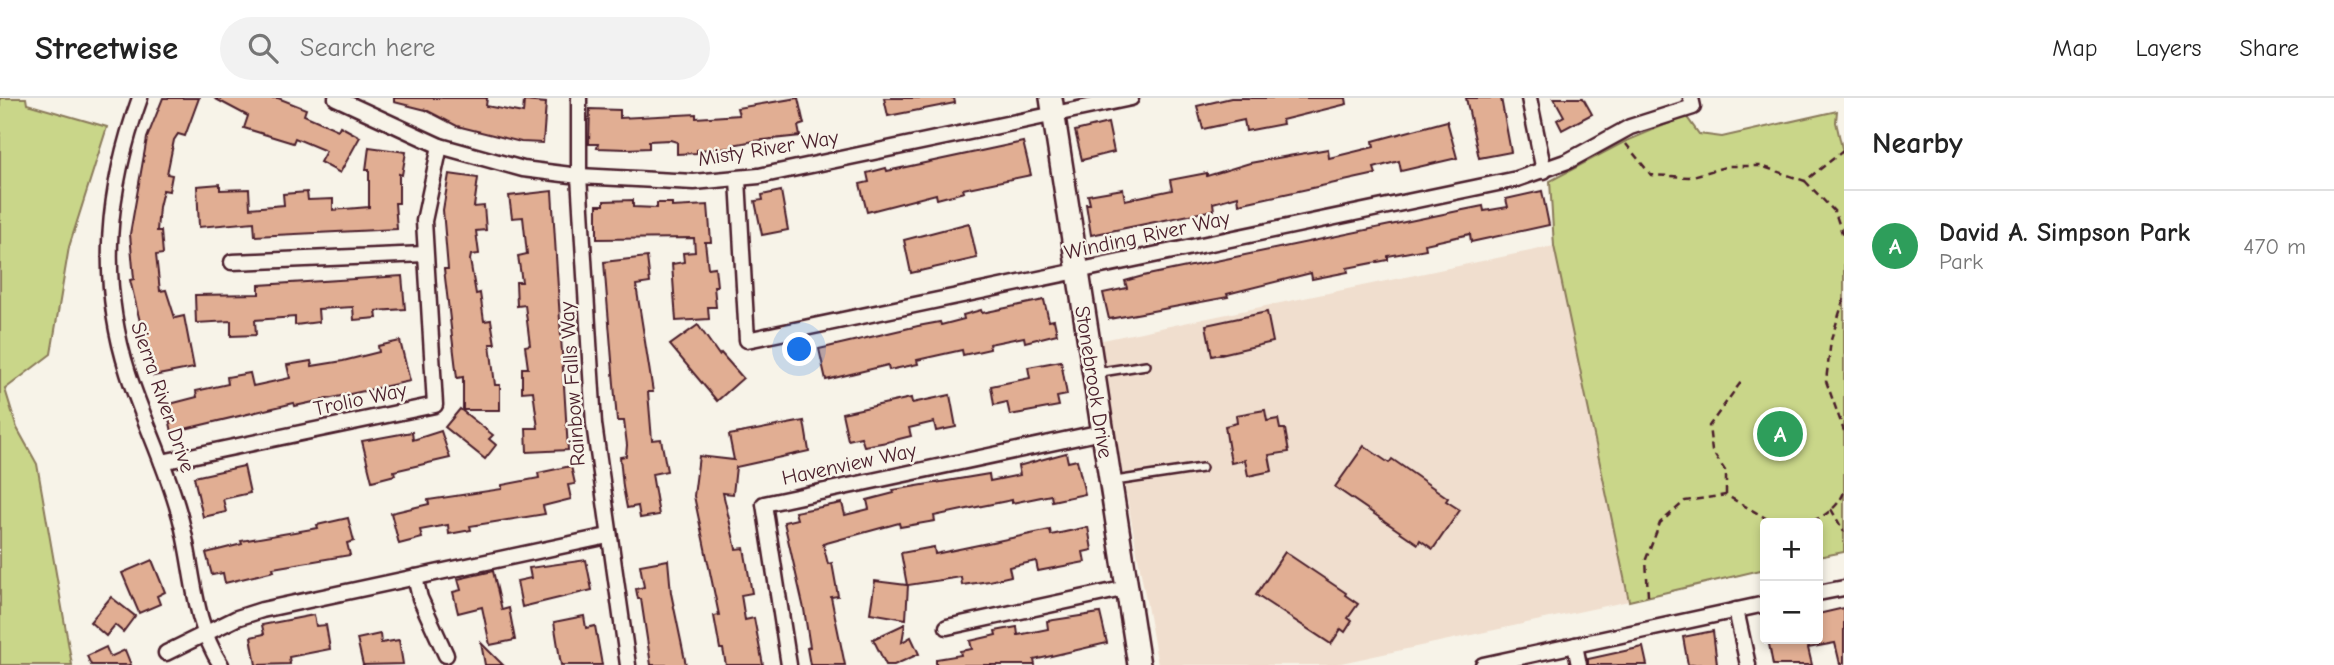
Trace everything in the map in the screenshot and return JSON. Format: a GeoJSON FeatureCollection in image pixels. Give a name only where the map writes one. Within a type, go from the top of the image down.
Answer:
{"type":"FeatureCollection","features":[{"type":"Feature","properties":{"kind":"street","name":"Sierra River Drive"},"geometry":{"type":"LineString","coordinates":[[140,98],[127,134],[112,194],[108,245],[109,285],[119,344],[128,375],[183,525],[193,595],[205,633],[221,665]]}},
{"type":"Feature","properties":{"kind":"street","name":"Misty River Way"},"geometry":{"type":"LineString","coordinates":[[336,98],[440,146],[523,169],[579,176],[694,182],[738,179],[1051,106],[1131,98]]}},
{"type":"Feature","properties":{"kind":"street","name":"Rainbow Falls Way"},"geometry":{"type":"LineString","coordinates":[[579,98],[579,176],[594,424],[628,665]]}},
{"type":"Feature","properties":{"kind":"street"},"geometry":{"type":"LineString","coordinates":[[1529,98],[1544,171]]}},
{"type":"Feature","properties":{"kind":"street","name":"Winding River Way"},"geometry":{"type":"LineString","coordinates":[[738,179],[747,340],[1544,171],[1622,131],[1693,107],[1691,98]]}},
{"type":"Feature","properties":{"kind":"street","name":"Stonebrook Drive"},"geometry":{"type":"LineString","coordinates":[[1051,106],[1139,665]]}},
{"type":"Feature","properties":{"kind":"street","name":"Trolio Way"},"geometry":{"type":"LineString","coordinates":[[162,462],[435,405],[425,254],[427,197],[440,146]]}},
{"type":"Feature","properties":{"kind":"street"},"geometry":{"type":"LineString","coordinates":[[232,262],[425,254]]}},
{"type":"Feature","properties":{"kind":"street","name":"Havenview Way"},"geometry":{"type":"LineString","coordinates":[[789,665],[764,504],[1102,432]]}},
{"type":"Feature","properties":{"kind":"street"},"geometry":{"type":"LineString","coordinates":[[166,653],[205,633],[262,610],[608,536]]}},
{"type":"Feature","properties":{"kind":"street"},"geometry":{"type":"LineString","coordinates":[[415,578],[420,598],[446,656]]}},
{"type":"Feature","properties":{"kind":"street"},"geometry":{"type":"LineString","coordinates":[[1823,592],[1844,588]]}},
{"type":"Feature","properties":{"kind":"street"},"geometry":{"type":"LineString","coordinates":[[947,627],[1127,589]]}},
{"type":"Feature","properties":{"kind":"street"},"geometry":{"type":"LineString","coordinates":[[1483,665],[1760,605]]}},
{"type":"Feature","properties":{"kind":"street"},"geometry":{"type":"LineString","coordinates":[[1736,610],[1748,665]]}},
{"type":"Feature","properties":{"kind":"street"},"geometry":{"type":"LineString","coordinates":[[1575,645],[1579,665]]}},
{"type":"Feature","properties":{"kind":"lane"},"geometry":{"type":"LineString","coordinates":[[1093,374],[1146,365]]}},
{"type":"Feature","properties":{"kind":"lane"},"geometry":{"type":"LineString","coordinates":[[1110,482],[1202,468]]}},
{"type":"Feature","properties":{"kind":"path"},"geometry":{"type":"LineString","coordinates":[[1622,131],[1624,142],[1651,175],[1689,177],[1729,166],[1761,166],[1805,181],[1835,212],[1844,239]]}},
{"type":"Feature","properties":{"kind":"path"},"geometry":{"type":"LineString","coordinates":[[1805,181],[1843,151]]}},
{"type":"Feature","properties":{"kind":"path"},"geometry":{"type":"LineString","coordinates":[[1844,299],[1831,340],[1826,381],[1844,431]]}},
{"type":"Feature","properties":{"kind":"path"},"geometry":{"type":"LineString","coordinates":[[1726,495],[1726,472],[1713,451],[1709,426],[1741,382]]}},
{"type":"Feature","properties":{"kind":"path"},"geometry":{"type":"LineString","coordinates":[[1839,416],[1844,411]]}},
{"type":"Feature","properties":{"kind":"path"},"geometry":{"type":"LineString","coordinates":[[1819,518],[1841,501],[1844,492]]}},
{"type":"Feature","properties":{"kind":"path"},"geometry":{"type":"LineString","coordinates":[[1648,596],[1646,559],[1660,523],[1685,501],[1726,495],[1765,518]]}},
{"type":"Feature","properties":{"kind":"path"},"geometry":{"type":"LineString","coordinates":[[1831,509],[1844,532]]}},
{"type":"Feature","properties":{"kind":"shaded area"},"geometry":{"type":"Polygon","coordinates":[[[1554,246],[1629,601],[1332,665],[1158,665],[1098,341],[1554,246]]]}},
{"type":"Feature","properties":{"kind":"green space"},"geometry":{"type":"Polygon","coordinates":[[[0,98],[26,98],[27,104],[107,127],[69,247],[51,354],[5,389],[17,428],[37,464],[72,665],[0,665],[0,98]]]}},
{"type":"Feature","properties":{"kind":"green space"},"geometry":{"type":"Polygon","coordinates":[[[1837,111],[1836,122],[1844,157],[1844,552],[1823,556],[1823,518],[1760,518],[1760,570],[1629,601],[1554,246],[1550,181],[1624,142],[1686,116],[1699,134],[1722,137],[1837,111]]]}},
{"type":"Feature","properties":{"kind":"building"},"geometry":{"type":"Polygon","coordinates":[[[163,98],[199,98],[185,136],[178,134],[174,140],[167,174],[172,175],[169,191],[163,190],[159,207],[157,231],[161,231],[163,254],[156,255],[160,291],[166,290],[175,318],[184,316],[194,368],[153,376],[130,280],[134,279],[130,234],[147,138],[163,98]]]}},
{"type":"Feature","properties":{"kind":"building"},"geometry":{"type":"Polygon","coordinates":[[[214,98],[278,98],[306,109],[304,115],[338,130],[340,126],[360,137],[340,173],[320,162],[326,151],[295,138],[293,143],[244,128],[248,116],[214,98]]]}},
{"type":"Feature","properties":{"kind":"building"},"geometry":{"type":"Polygon","coordinates":[[[394,98],[487,98],[486,106],[523,113],[524,101],[546,103],[543,143],[521,142],[457,126],[426,110],[394,102],[394,98]]]}},
{"type":"Feature","properties":{"kind":"building"},"geometry":{"type":"Polygon","coordinates":[[[798,98],[804,124],[798,126],[800,136],[677,154],[677,142],[670,140],[649,141],[649,148],[597,148],[598,144],[589,144],[590,109],[620,110],[620,118],[696,114],[696,118],[739,115],[737,108],[798,98]]]}},
{"type":"Feature","properties":{"kind":"building"},"geometry":{"type":"Polygon","coordinates":[[[884,98],[954,98],[955,103],[888,116],[884,98]]]}},
{"type":"Feature","properties":{"kind":"building"},"geometry":{"type":"Polygon","coordinates":[[[1231,98],[1346,98],[1347,104],[1282,120],[1283,124],[1246,131],[1244,120],[1203,129],[1197,106],[1231,98]]]}},
{"type":"Feature","properties":{"kind":"building"},"geometry":{"type":"Polygon","coordinates":[[[1466,98],[1501,98],[1511,152],[1479,158],[1466,98]]]}},
{"type":"Feature","properties":{"kind":"building"},"geometry":{"type":"Polygon","coordinates":[[[1554,98],[1583,98],[1592,114],[1562,130],[1557,120],[1564,116],[1554,98]]]}},
{"type":"Feature","properties":{"kind":"building"},"geometry":{"type":"Polygon","coordinates":[[[1447,121],[1457,158],[1401,171],[1399,161],[1374,168],[1376,174],[1239,204],[1238,196],[1213,203],[1214,210],[1091,235],[1086,204],[1090,204],[1088,195],[1123,189],[1125,200],[1172,190],[1170,180],[1207,173],[1207,176],[1250,163],[1328,149],[1329,158],[1374,147],[1373,141],[1447,121]]]}},
{"type":"Feature","properties":{"kind":"building"},"geometry":{"type":"Polygon","coordinates":[[[1108,123],[1114,152],[1082,160],[1075,131],[1108,123]]]}},
{"type":"Feature","properties":{"kind":"building"},"geometry":{"type":"Polygon","coordinates":[[[1023,142],[1031,175],[963,189],[964,192],[937,199],[936,194],[867,212],[860,184],[869,182],[867,173],[1023,142]]]}},
{"type":"Feature","properties":{"kind":"building"},"geometry":{"type":"Polygon","coordinates":[[[369,147],[406,152],[402,175],[399,174],[399,203],[395,203],[397,229],[255,236],[254,222],[199,227],[197,186],[220,184],[220,190],[249,189],[250,208],[284,205],[283,194],[307,192],[308,200],[333,199],[333,210],[369,207],[369,170],[366,170],[369,147]]]}},
{"type":"Feature","properties":{"kind":"building"},"geometry":{"type":"Polygon","coordinates":[[[449,174],[478,178],[474,207],[484,206],[486,230],[476,231],[479,254],[471,255],[470,260],[476,294],[480,293],[484,321],[491,320],[495,344],[490,344],[495,385],[500,385],[500,410],[463,410],[463,377],[457,378],[444,269],[448,269],[443,210],[449,174]]]}},
{"type":"Feature","properties":{"kind":"building"},"geometry":{"type":"Polygon","coordinates":[[[552,191],[568,450],[527,452],[526,428],[538,428],[533,391],[522,392],[522,368],[528,368],[525,346],[530,345],[525,305],[517,306],[516,282],[522,282],[518,256],[527,254],[523,217],[512,218],[509,196],[552,191]]]}},
{"type":"Feature","properties":{"kind":"building"},"geometry":{"type":"Polygon","coordinates":[[[781,191],[788,230],[762,235],[755,201],[763,200],[762,195],[781,191]]]}},
{"type":"Feature","properties":{"kind":"building"},"geometry":{"type":"Polygon","coordinates":[[[1542,191],[1549,225],[1471,242],[1470,234],[1425,244],[1426,249],[1388,256],[1388,260],[1347,268],[1348,272],[1312,279],[1311,273],[1227,294],[1228,297],[1109,319],[1103,293],[1127,288],[1125,281],[1483,206],[1484,211],[1508,207],[1506,199],[1542,191]]]}},
{"type":"Feature","properties":{"kind":"building"},"geometry":{"type":"Polygon","coordinates":[[[633,200],[633,207],[657,208],[657,203],[672,203],[672,207],[708,205],[711,242],[705,242],[708,268],[715,267],[717,286],[714,286],[716,307],[708,307],[709,319],[676,321],[672,264],[684,262],[683,253],[695,252],[694,238],[597,239],[597,205],[604,205],[604,201],[633,200]]]}},
{"type":"Feature","properties":{"kind":"building"},"geometry":{"type":"Polygon","coordinates":[[[969,223],[977,258],[911,273],[904,240],[969,223]]]}},
{"type":"Feature","properties":{"kind":"building"},"geometry":{"type":"Polygon","coordinates":[[[647,257],[650,283],[636,285],[653,392],[648,392],[652,440],[661,439],[667,471],[652,474],[659,515],[640,518],[638,506],[627,508],[623,487],[620,457],[626,456],[627,445],[624,421],[617,421],[604,262],[647,257]]]}},
{"type":"Feature","properties":{"kind":"building"},"geometry":{"type":"Polygon","coordinates":[[[402,276],[405,309],[376,311],[377,318],[354,320],[353,307],[318,309],[319,322],[295,325],[295,317],[255,320],[256,335],[231,336],[231,321],[196,323],[195,295],[259,294],[259,285],[402,276]]]}},
{"type":"Feature","properties":{"kind":"building"},"geometry":{"type":"Polygon","coordinates":[[[1044,300],[1049,321],[1054,320],[1057,334],[1025,342],[1024,337],[989,344],[990,349],[963,355],[962,350],[917,360],[918,364],[889,370],[888,365],[826,380],[819,349],[918,326],[940,322],[941,325],[964,319],[963,315],[981,310],[982,313],[1044,300]]]}},
{"type":"Feature","properties":{"kind":"building"},"geometry":{"type":"Polygon","coordinates":[[[1267,312],[1273,342],[1212,356],[1206,325],[1267,312]]]}},
{"type":"Feature","properties":{"kind":"building"},"geometry":{"type":"Polygon","coordinates":[[[698,325],[719,355],[721,353],[743,378],[717,401],[670,345],[698,325]]]}},
{"type":"Feature","properties":{"kind":"building"},"geometry":{"type":"Polygon","coordinates":[[[400,341],[410,381],[295,406],[294,403],[172,432],[166,405],[197,397],[196,391],[228,384],[227,377],[250,373],[253,386],[290,378],[287,365],[311,361],[312,366],[343,361],[379,352],[378,346],[400,341]]]}},
{"type":"Feature","properties":{"kind":"building"},"geometry":{"type":"Polygon","coordinates":[[[1061,361],[1067,395],[1057,397],[1059,406],[1010,415],[1007,402],[994,405],[991,386],[1030,378],[1028,367],[1061,361]]]}},
{"type":"Feature","properties":{"kind":"building"},"geometry":{"type":"Polygon","coordinates":[[[950,395],[956,427],[936,431],[934,422],[909,428],[911,436],[864,446],[861,437],[848,440],[842,413],[911,398],[912,403],[950,395]]]}},
{"type":"Feature","properties":{"kind":"building"},"geometry":{"type":"Polygon","coordinates":[[[460,409],[493,435],[489,439],[496,445],[485,459],[445,427],[460,409]]]}},
{"type":"Feature","properties":{"kind":"building"},"geometry":{"type":"Polygon","coordinates":[[[1265,410],[1267,421],[1278,419],[1280,429],[1285,429],[1289,452],[1269,455],[1272,471],[1248,476],[1245,460],[1231,463],[1225,426],[1237,423],[1236,415],[1265,410]]]}},
{"type":"Feature","properties":{"kind":"building"},"geometry":{"type":"Polygon","coordinates":[[[804,421],[809,451],[736,467],[733,494],[723,493],[736,549],[744,548],[752,593],[741,595],[745,620],[754,618],[763,665],[726,665],[723,649],[720,649],[714,616],[719,615],[694,496],[699,456],[734,460],[729,435],[804,421]]]}},
{"type":"Feature","properties":{"kind":"building"},"geometry":{"type":"Polygon","coordinates":[[[441,431],[450,458],[394,471],[395,475],[372,481],[362,441],[412,432],[413,440],[441,431]]]}},
{"type":"Feature","properties":{"kind":"building"},"geometry":{"type":"Polygon","coordinates":[[[1364,446],[1389,463],[1392,459],[1448,498],[1446,501],[1460,510],[1433,549],[1420,540],[1418,544],[1335,487],[1364,446]]]}},
{"type":"Feature","properties":{"kind":"building"},"geometry":{"type":"Polygon","coordinates":[[[1066,453],[1068,462],[1077,460],[1085,494],[1052,501],[1051,495],[1012,503],[1012,500],[934,516],[935,521],[900,527],[899,523],[823,544],[828,564],[832,563],[838,596],[831,597],[845,665],[810,665],[804,609],[784,522],[797,519],[795,512],[842,503],[845,515],[869,509],[867,500],[894,493],[893,490],[989,474],[990,481],[1020,475],[1018,466],[1066,453]]]}},
{"type":"Feature","properties":{"kind":"building"},"geometry":{"type":"Polygon","coordinates":[[[244,466],[250,493],[223,499],[226,512],[203,517],[194,477],[244,466]]]}},
{"type":"Feature","properties":{"kind":"building"},"geometry":{"type":"Polygon","coordinates":[[[571,466],[575,484],[568,485],[571,499],[543,506],[545,514],[470,526],[471,530],[449,534],[448,525],[420,530],[422,538],[399,544],[391,513],[429,504],[428,500],[502,489],[502,485],[539,478],[538,473],[571,466]]]}},
{"type":"Feature","properties":{"kind":"building"},"geometry":{"type":"Polygon","coordinates":[[[348,518],[354,541],[347,543],[350,555],[273,568],[274,571],[225,583],[223,573],[212,575],[206,553],[242,544],[241,541],[318,528],[317,525],[348,518]]]}},
{"type":"Feature","properties":{"kind":"building"},"geometry":{"type":"Polygon","coordinates":[[[1088,527],[1092,550],[1083,552],[1085,562],[1038,571],[1036,561],[1009,567],[1011,576],[989,581],[962,585],[961,577],[908,585],[906,619],[870,613],[875,581],[907,585],[901,553],[934,547],[935,554],[1050,530],[1051,535],[1088,527]]]}},
{"type":"Feature","properties":{"kind":"building"},"geometry":{"type":"Polygon","coordinates":[[[1285,552],[1358,604],[1348,618],[1352,621],[1345,632],[1341,629],[1331,644],[1256,595],[1285,552]]]}},
{"type":"Feature","properties":{"kind":"building"},"geometry":{"type":"Polygon","coordinates":[[[152,560],[165,592],[157,596],[160,604],[139,613],[122,573],[152,560]]]}},
{"type":"Feature","properties":{"kind":"building"},"geometry":{"type":"Polygon","coordinates":[[[586,560],[592,590],[522,607],[517,581],[531,578],[529,568],[586,560]]]}},
{"type":"Feature","properties":{"kind":"building"},"geometry":{"type":"Polygon","coordinates":[[[668,560],[671,593],[686,665],[651,665],[641,599],[638,599],[636,589],[644,587],[640,565],[668,560]]]}},
{"type":"Feature","properties":{"kind":"building"},"geometry":{"type":"Polygon","coordinates":[[[493,571],[502,610],[509,608],[515,640],[490,645],[482,607],[458,613],[453,592],[461,590],[458,579],[493,571]]]}},
{"type":"Feature","properties":{"kind":"building"},"geometry":{"type":"Polygon","coordinates":[[[111,597],[135,616],[123,632],[115,625],[106,636],[90,622],[111,597]]]}},
{"type":"Feature","properties":{"kind":"building"},"geometry":{"type":"Polygon","coordinates":[[[1844,608],[1844,663],[1840,664],[1835,643],[1808,648],[1812,665],[1773,665],[1769,644],[1823,644],[1823,613],[1844,608]]]}},
{"type":"Feature","properties":{"kind":"building"},"geometry":{"type":"Polygon","coordinates":[[[1100,613],[1107,643],[1034,660],[1035,665],[936,665],[936,659],[961,655],[960,651],[972,649],[970,641],[996,635],[995,631],[1017,627],[1018,635],[1048,629],[1047,621],[1100,613]]]}},
{"type":"Feature","properties":{"kind":"building"},"geometry":{"type":"Polygon","coordinates":[[[314,615],[316,626],[326,625],[330,649],[289,657],[290,664],[256,665],[251,637],[264,634],[262,625],[314,615]]]}},
{"type":"Feature","properties":{"kind":"building"},"geometry":{"type":"Polygon","coordinates":[[[584,616],[586,628],[595,626],[602,665],[561,665],[554,622],[584,616]]]}},
{"type":"Feature","properties":{"kind":"building"},"geometry":{"type":"Polygon","coordinates":[[[905,624],[902,642],[911,637],[919,654],[894,665],[886,665],[873,639],[905,624]]]}},
{"type":"Feature","properties":{"kind":"building"},"geometry":{"type":"Polygon","coordinates":[[[1713,631],[1717,664],[1688,665],[1683,637],[1713,631]]]}},
{"type":"Feature","properties":{"kind":"building"},"geometry":{"type":"Polygon","coordinates":[[[380,634],[381,643],[399,640],[403,664],[363,665],[357,639],[380,634]]]}},
{"type":"Feature","properties":{"kind":"building"},"geometry":{"type":"Polygon","coordinates":[[[481,643],[503,665],[485,665],[481,643]]]}},
{"type":"Feature","properties":{"kind":"building"},"geometry":{"type":"Polygon","coordinates":[[[106,647],[110,657],[125,650],[131,665],[91,665],[87,656],[106,647]]]}},
{"type":"Feature","properties":{"kind":"building"},"geometry":{"type":"Polygon","coordinates":[[[1643,647],[1647,665],[1588,665],[1588,659],[1643,647]]]}},
{"type":"Feature","properties":{"kind":"place","name":"David A. Simpson Park"},"geometry":{"type":"Point","coordinates":[1780,434]}}]}
